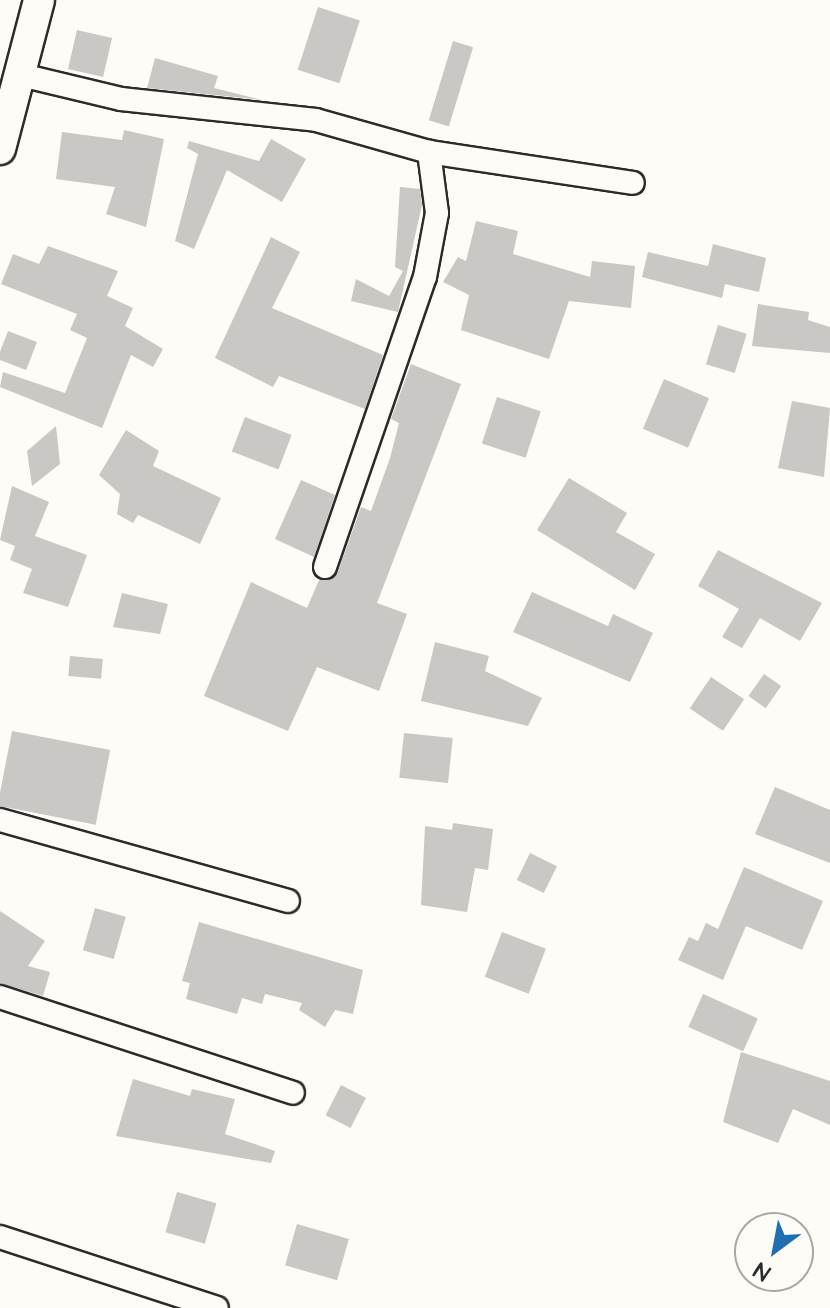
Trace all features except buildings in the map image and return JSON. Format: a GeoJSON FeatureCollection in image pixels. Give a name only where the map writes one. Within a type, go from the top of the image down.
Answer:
{"type":"FeatureCollection","features":[{"type":"Feature","properties":{"kind":"main road"},"geometry":{"type":"LineString","coordinates":[[0,149],[39,0]]}},
{"type":"Feature","properties":{"kind":"street"},"geometry":{"type":"LineString","coordinates":[[21,75],[121,99],[316,120],[429,152],[633,183]]}},
{"type":"Feature","properties":{"kind":"street"},"geometry":{"type":"LineString","coordinates":[[325,567],[425,277],[437,213],[429,152]]}},
{"type":"Feature","properties":{"kind":"street"},"geometry":{"type":"LineString","coordinates":[[0,820],[288,901]]}},
{"type":"Feature","properties":{"kind":"street"},"geometry":{"type":"LineString","coordinates":[[0,997],[293,1093]]}},
{"type":"Feature","properties":{"kind":"street"},"geometry":{"type":"LineString","coordinates":[[0,1237],[217,1308]]}}]}
